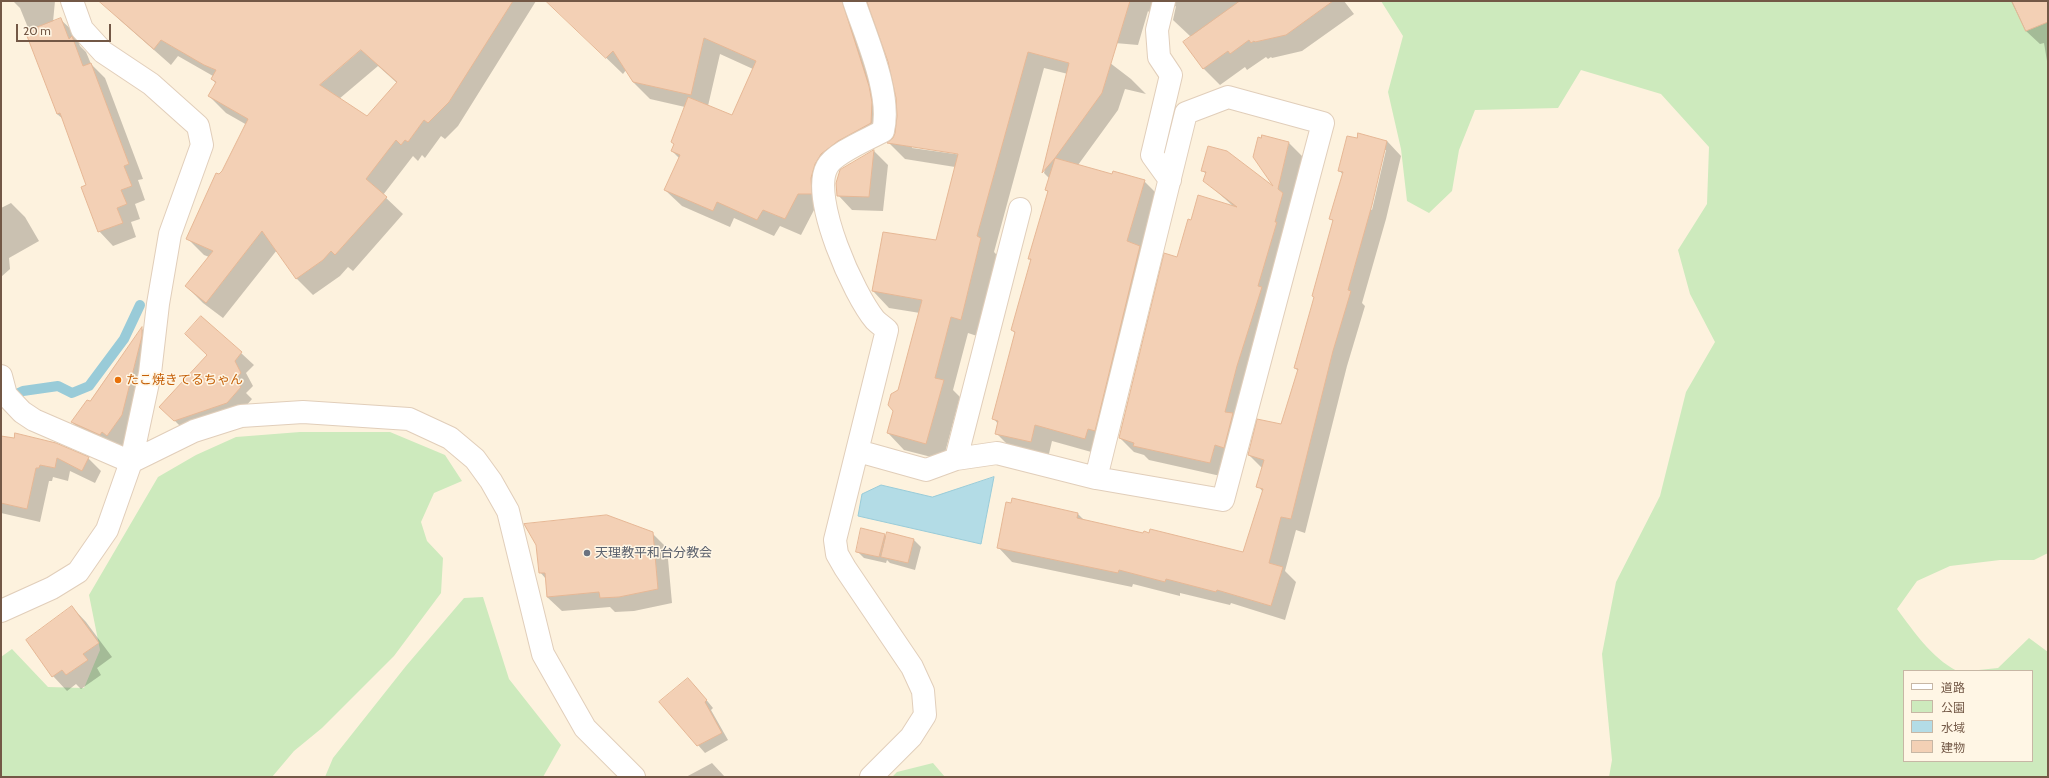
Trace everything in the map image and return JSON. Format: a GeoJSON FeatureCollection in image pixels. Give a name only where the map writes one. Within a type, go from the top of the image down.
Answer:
{"type":"FeatureCollection","features":[{"type":"Feature","properties":{"kind":"street"},"geometry":{"type":"LineString","coordinates":[[1,611],[52,588],[78,572],[107,530],[131,462],[150,373],[158,304],[170,234],[202,145],[198,126],[152,84],[103,52],[82,29],[72,1]]}},
{"type":"Feature","properties":{"kind":"street"},"geometry":{"type":"LineString","coordinates":[[854,1],[885,96],[886,118],[883,131],[839,155],[827,167],[824,185],[824,205],[832,234],[859,294],[876,321],[887,330],[835,540],[837,554],[912,667],[924,691],[925,715],[911,737],[871,777]]}},
{"type":"Feature","properties":{"kind":"street"},"geometry":{"type":"LineString","coordinates":[[1164,1],[1158,30],[1159,57],[1171,75],[1152,155],[1170,180]]}},
{"type":"Feature","properties":{"kind":"street"},"geometry":{"type":"LineString","coordinates":[[858,451],[926,470],[956,459],[997,453],[1096,478],[1223,500],[1323,123],[1228,97],[1186,113],[1096,478]]}},
{"type":"Feature","properties":{"kind":"street"},"geometry":{"type":"LineString","coordinates":[[956,459],[1020,209]]}},
{"type":"Feature","properties":{"kind":"street"},"geometry":{"type":"LineString","coordinates":[[1,376],[6,395],[22,412],[34,420],[131,462]]}},
{"type":"Feature","properties":{"kind":"street"},"geometry":{"type":"LineString","coordinates":[[131,462],[194,430],[240,416],[303,412],[409,419],[450,438],[475,459],[492,481],[508,511],[517,543],[526,593],[543,654],[585,728],[621,772]]}},
{"type":"Feature","properties":{"kind":"green space"},"geometry":{"type":"Polygon","coordinates":[[[1381,1],[2048,1],[2048,553],[2034,560],[2000,560],[1950,566],[1917,581],[1897,609],[1931,652],[1956,670],[1903,670],[1903,762],[2033,762],[2033,670],[1979,670],[1998,668],[2029,638],[2048,652],[2048,777],[1609,777],[1612,760],[1602,654],[1616,582],[1660,496],[1686,392],[1715,342],[1690,294],[1678,250],[1707,204],[1709,147],[1661,94],[1581,70],[1558,108],[1475,110],[1459,150],[1452,191],[1429,213],[1407,201],[1401,149],[1388,92],[1403,36],[1381,1]]]}},
{"type":"Feature","properties":{"kind":"green space"},"geometry":{"type":"Polygon","coordinates":[[[300,432],[390,432],[445,455],[462,481],[434,493],[421,522],[427,541],[443,558],[441,593],[394,656],[322,728],[294,751],[272,777],[1,777],[1,657],[12,649],[48,687],[84,688],[100,650],[89,595],[158,477],[196,455],[236,437],[300,432]]]}},
{"type":"Feature","properties":{"kind":"green space"},"geometry":{"type":"Polygon","coordinates":[[[483,597],[509,679],[561,745],[543,777],[325,777],[333,758],[406,666],[464,598],[483,597]]]}},
{"type":"Feature","properties":{"kind":"green space"},"geometry":{"type":"Polygon","coordinates":[[[933,763],[945,777],[892,777],[897,772],[933,763]]]}},
{"type":"Feature","properties":{"kind":"water"},"geometry":{"type":"Polygon","coordinates":[[[994,477],[981,544],[858,516],[862,494],[881,485],[932,497],[994,477]]]}},
{"type":"Feature","properties":{"kind":"building"},"geometry":{"type":"Polygon","coordinates":[[[99,1],[513,1],[449,102],[428,123],[424,120],[408,142],[405,140],[401,145],[396,140],[366,179],[387,197],[335,255],[331,251],[323,260],[296,279],[262,231],[206,303],[185,286],[213,251],[186,239],[216,173],[219,174],[222,171],[248,119],[208,96],[216,82],[211,79],[216,70],[204,65],[161,40],[154,49],[99,1]],[[361,50],[320,85],[367,116],[397,82],[361,50]]]}},
{"type":"Feature","properties":{"kind":"building"},"geometry":{"type":"Polygon","coordinates":[[[546,1],[842,1],[869,86],[872,102],[871,123],[838,141],[821,154],[815,164],[811,178],[812,194],[798,194],[785,219],[763,210],[757,220],[717,202],[713,211],[664,190],[680,155],[671,151],[674,144],[671,142],[688,97],[732,115],[756,61],[704,38],[691,95],[633,82],[613,51],[606,58],[546,1]]]}},
{"type":"Feature","properties":{"kind":"building"},"geometry":{"type":"Polygon","coordinates":[[[867,1],[1130,1],[1102,93],[1055,158],[1042,173],[1069,63],[1028,52],[977,236],[981,238],[961,320],[951,317],[935,378],[944,380],[926,444],[887,433],[893,411],[888,405],[891,394],[898,390],[922,300],[872,291],[883,232],[936,240],[958,154],[887,143],[893,138],[895,133],[897,116],[896,98],[888,62],[867,1]]]}},
{"type":"Feature","properties":{"kind":"building"},"geometry":{"type":"Polygon","coordinates":[[[1240,1],[1333,1],[1286,35],[1254,41],[1251,43],[1249,40],[1230,54],[1228,51],[1203,69],[1183,42],[1240,1]]]}},
{"type":"Feature","properties":{"kind":"building"},"geometry":{"type":"Polygon","coordinates":[[[2012,1],[2048,1],[2048,22],[2026,31],[2012,1]]]}},
{"type":"Feature","properties":{"kind":"building"},"geometry":{"type":"Polygon","coordinates":[[[61,18],[69,39],[72,36],[83,66],[91,63],[129,164],[124,166],[132,186],[121,190],[127,204],[117,208],[123,223],[98,232],[81,187],[86,185],[60,113],[57,114],[27,36],[30,35],[28,31],[61,18]]]}},
{"type":"Feature","properties":{"kind":"building"},"geometry":{"type":"Polygon","coordinates":[[[1358,133],[1387,141],[1372,205],[1348,290],[1351,291],[1333,351],[1291,519],[1281,517],[1269,563],[1283,567],[1271,606],[1217,590],[1216,592],[1166,579],[1165,582],[1119,570],[1118,573],[997,548],[1006,502],[1011,503],[1012,498],[1078,513],[1077,518],[1143,533],[1144,531],[1149,533],[1150,529],[1243,552],[1263,489],[1256,487],[1264,460],[1248,455],[1257,419],[1281,424],[1298,369],[1294,368],[1314,297],[1312,296],[1333,220],[1329,219],[1343,172],[1338,171],[1347,136],[1357,138],[1358,133]]]}},
{"type":"Feature","properties":{"kind":"building"},"geometry":{"type":"Polygon","coordinates":[[[1262,135],[1289,142],[1278,189],[1283,193],[1275,222],[1277,222],[1258,286],[1262,287],[1237,366],[1225,412],[1233,413],[1224,448],[1215,445],[1210,463],[1133,446],[1134,443],[1119,438],[1164,253],[1177,257],[1188,219],[1191,220],[1198,195],[1237,207],[1203,181],[1206,172],[1201,171],[1208,146],[1227,151],[1273,186],[1253,157],[1258,137],[1261,138],[1262,135]]]}},
{"type":"Feature","properties":{"kind":"building"},"geometry":{"type":"Polygon","coordinates":[[[874,150],[869,197],[837,196],[836,183],[840,170],[874,150]]]}},
{"type":"Feature","properties":{"kind":"building"},"geometry":{"type":"Polygon","coordinates":[[[1055,158],[1112,174],[1113,171],[1145,180],[1127,241],[1140,246],[1095,431],[1088,429],[1085,439],[1035,425],[1031,442],[995,434],[998,421],[992,419],[1015,332],[1011,330],[1031,259],[1028,259],[1048,191],[1045,190],[1055,158]]]}},
{"type":"Feature","properties":{"kind":"building"},"geometry":{"type":"Polygon","coordinates":[[[201,316],[242,352],[235,361],[241,373],[234,381],[241,387],[227,403],[174,421],[159,407],[207,355],[185,334],[201,316]]]}},
{"type":"Feature","properties":{"kind":"building","name":"たこ焼きてるちゃん"},"geometry":{"type":"Polygon","coordinates":[[[142,327],[142,336],[122,415],[107,436],[102,432],[100,435],[71,422],[87,400],[90,401],[142,327]]]}},
{"type":"Feature","properties":{"kind":"building"},"geometry":{"type":"Polygon","coordinates":[[[15,433],[56,443],[89,457],[82,471],[57,458],[55,468],[40,465],[39,468],[36,468],[27,509],[1,503],[1,436],[14,438],[15,433]]]}},
{"type":"Feature","properties":{"kind":"building"},"geometry":{"type":"Polygon","coordinates":[[[607,515],[653,532],[658,589],[619,597],[600,598],[599,592],[547,597],[545,573],[539,573],[536,545],[524,524],[607,515]]]}},
{"type":"Feature","properties":{"kind":"building"},"geometry":{"type":"Polygon","coordinates":[[[861,528],[885,534],[879,557],[856,552],[861,528]]]}},
{"type":"Feature","properties":{"kind":"building"},"geometry":{"type":"Polygon","coordinates":[[[887,532],[914,539],[908,563],[881,557],[887,532]]]}},
{"type":"Feature","properties":{"kind":"building"},"geometry":{"type":"Polygon","coordinates":[[[72,606],[99,643],[83,654],[88,660],[66,675],[62,670],[52,677],[26,640],[72,606]]]}},
{"type":"Feature","properties":{"kind":"building"},"geometry":{"type":"Polygon","coordinates":[[[688,678],[707,700],[705,702],[722,733],[697,746],[659,702],[688,678]]]}},
{"type":"Feature","properties":{"kind":"waterway"},"geometry":{"type":"LineString","coordinates":[[8,398],[23,391],[58,386],[72,393],[89,386],[124,339],[140,305]]}},
{"type":"Feature","properties":{"kind":"place","name":"たこ焼きてるちゃん"},"geometry":{"type":"Point","coordinates":[118,380]}},
{"type":"Feature","properties":{"kind":"place","name":"天理教平和台分教会"},"geometry":{"type":"Point","coordinates":[587,553]}}]}
